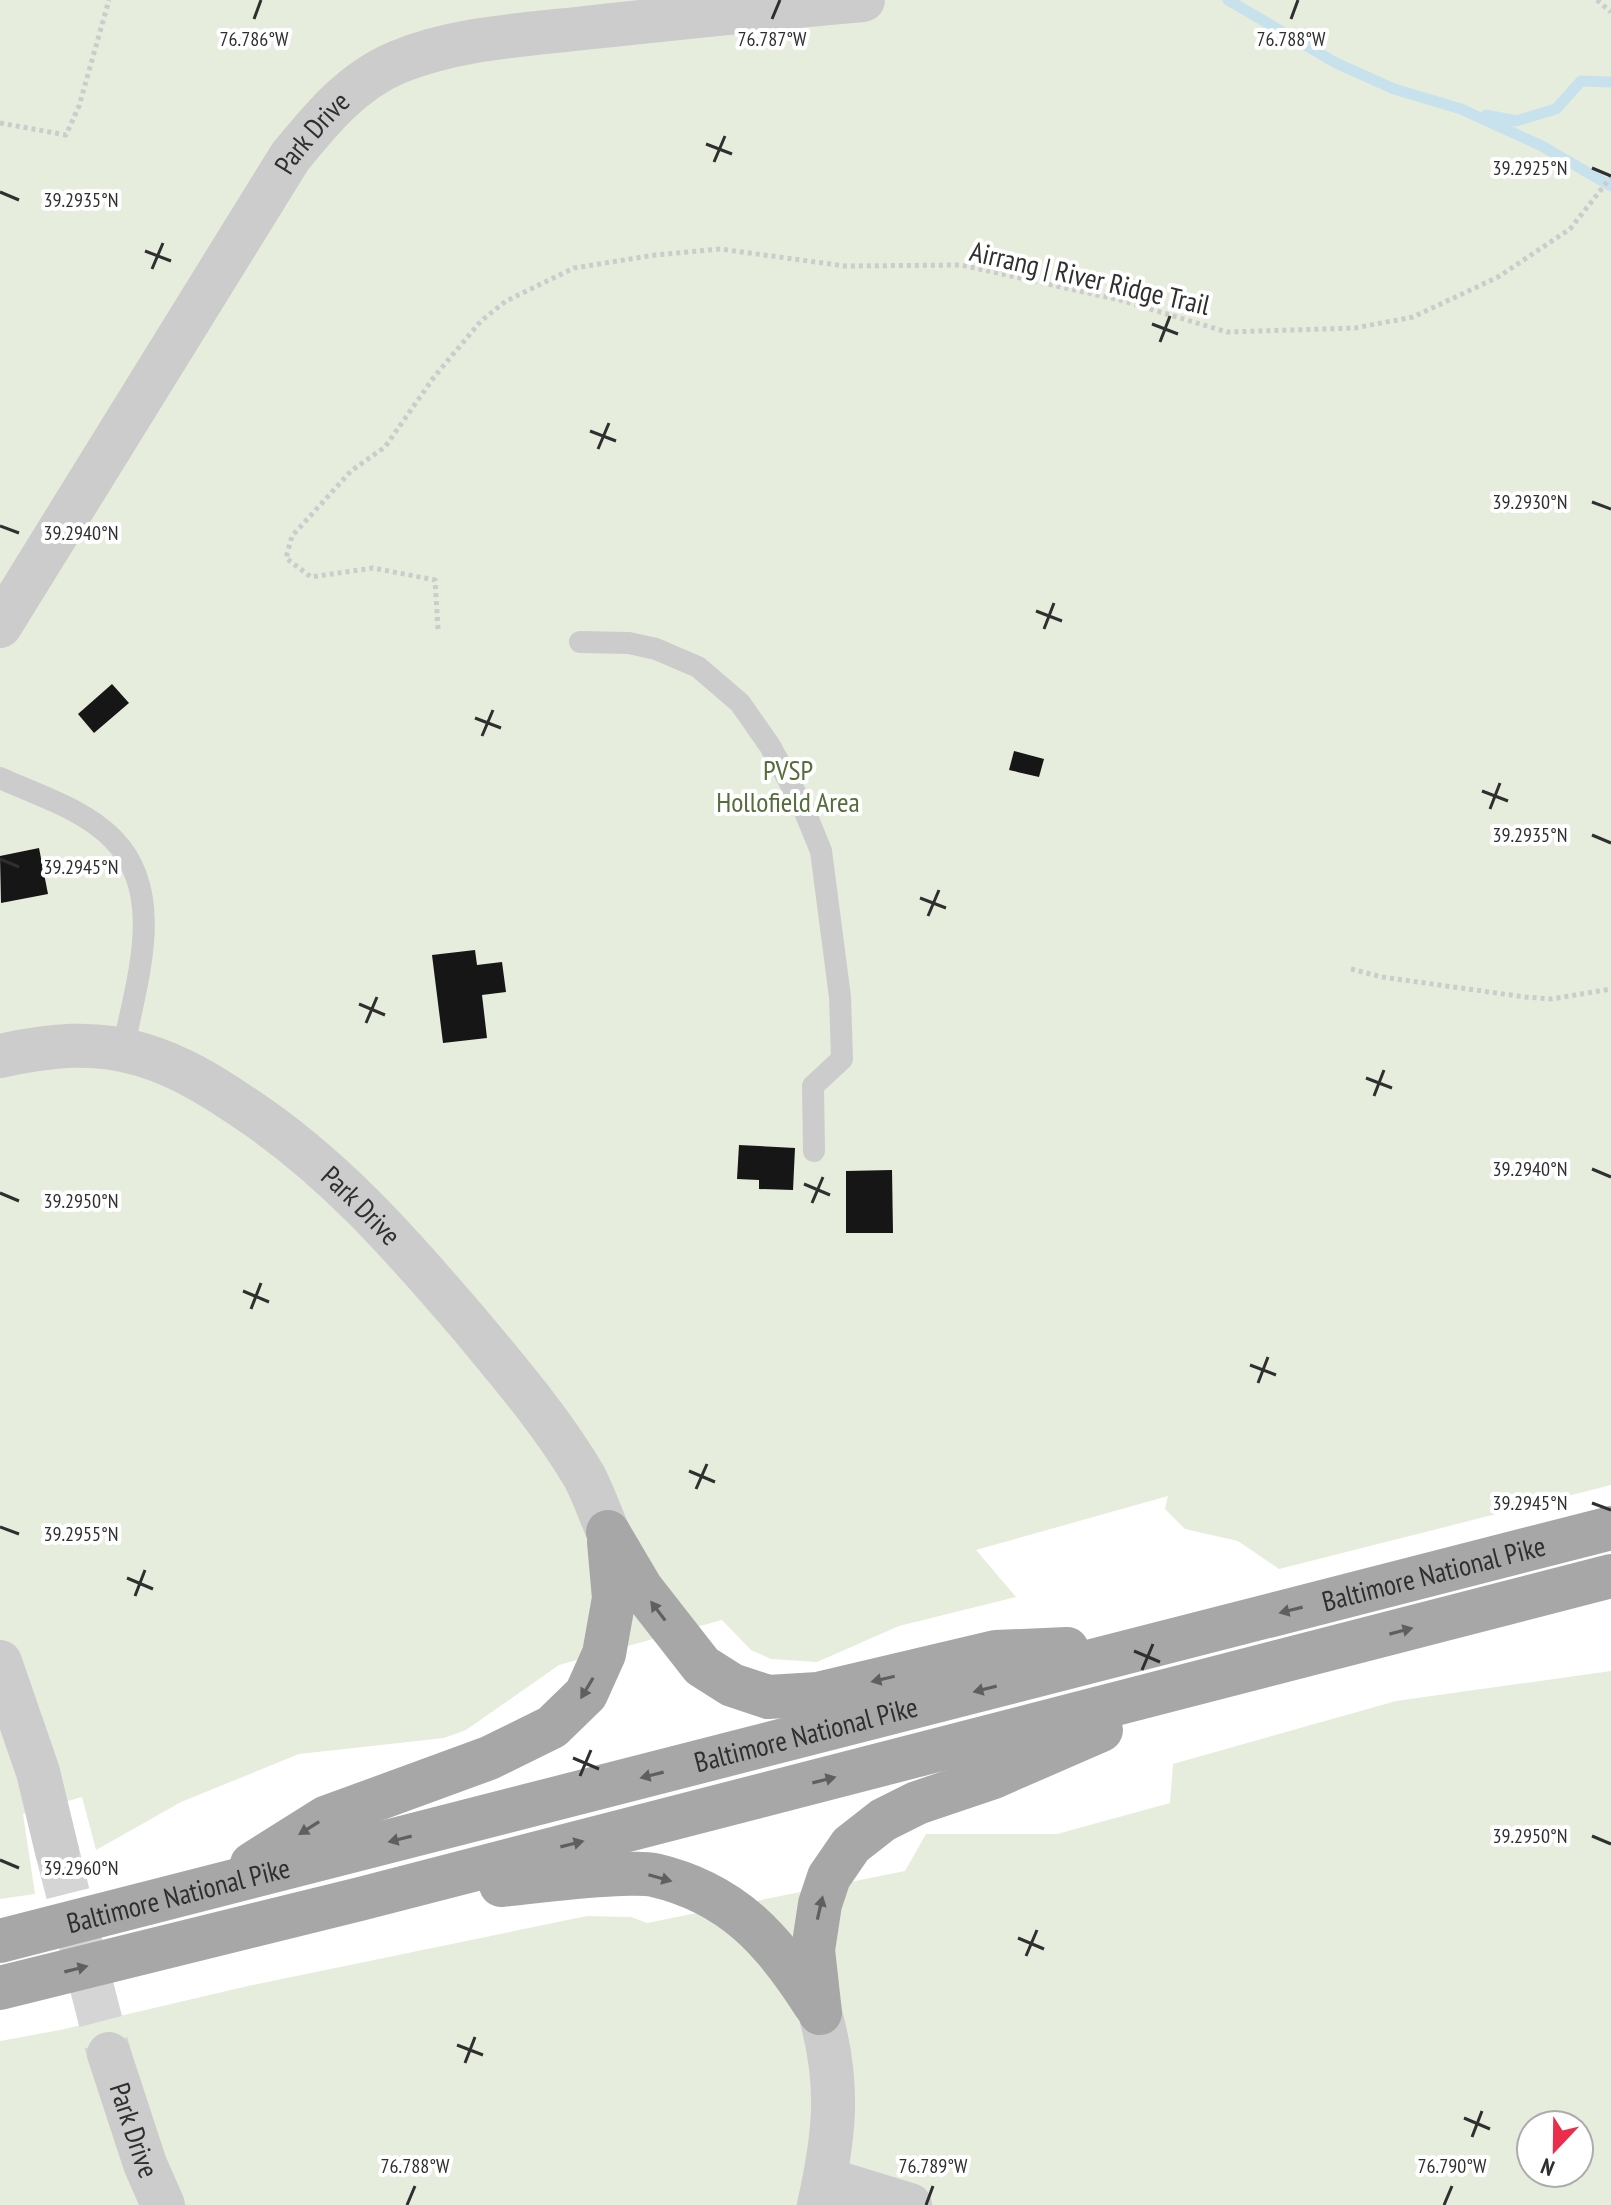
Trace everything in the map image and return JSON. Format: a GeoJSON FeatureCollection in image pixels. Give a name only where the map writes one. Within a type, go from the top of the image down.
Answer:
{"type":"FeatureCollection","features":[{"type":"Feature","properties":{"kind":"main road","name":"Baltimore National Pike"},"geometry":{"type":"LineString","coordinates":[[0,1941],[1611,1528]]}},
{"type":"Feature","properties":{"kind":"main road"},"geometry":{"type":"LineString","coordinates":[[608,1532],[641,1588],[702,1666],[732,1685],[768,1697],[818,1694],[996,1652],[1153,1646]]}},
{"type":"Feature","properties":{"kind":"main road"},"geometry":{"type":"LineString","coordinates":[[215,1887],[325,1818],[489,1758],[552,1727],[586,1694],[604,1654],[614,1598],[608,1532]]}},
{"type":"Feature","properties":{"kind":"main road","name":"Baltimore National Pike"},"geometry":{"type":"LineString","coordinates":[[0,1988],[360,1899],[1611,1576]]}},
{"type":"Feature","properties":{"kind":"main road"},"geometry":{"type":"LineString","coordinates":[[820,2013],[813,1950],[820,1904],[829,1877],[851,1845],[883,1820],[917,1803],[991,1778],[1220,1678]]}},
{"type":"Feature","properties":{"kind":"main road"},"geometry":{"type":"LineString","coordinates":[[360,1899],[605,1874],[652,1874],[715,1896],[758,1929],[789,1964],[820,2013]]}},
{"type":"Feature","properties":{"kind":"street","name":"Park Drive"},"geometry":{"type":"LineString","coordinates":[[0,626],[290,157],[325,115],[358,84],[397,62],[439,48],[547,32],[863,0]]}},
{"type":"Feature","properties":{"kind":"street","name":"Park Drive"},"geometry":{"type":"LineString","coordinates":[[0,1056],[44,1047],[94,1044],[142,1054],[196,1076],[284,1134],[406,1250],[493,1353],[543,1417],[584,1477],[608,1532]]}},
{"type":"Feature","properties":{"kind":"street"},"geometry":{"type":"LineString","coordinates":[[0,1662],[38,1772],[57,1851]]}},
{"type":"Feature","properties":{"kind":"street"},"geometry":{"type":"LineString","coordinates":[[820,2013],[835,2088],[833,2129],[822,2192],[910,2205]]}},
{"type":"Feature","properties":{"kind":"street","name":"Park Drive"},"geometry":{"type":"LineString","coordinates":[[109,2054],[145,2164],[163,2205]]}},
{"type":"Feature","properties":{"kind":"lane"},"geometry":{"type":"LineString","coordinates":[[580,642],[629,643],[656,649],[698,667],[740,703],[770,746],[803,807],[821,851],[840,997],[842,1044],[842,1059],[813,1086],[814,1151]]}},
{"type":"Feature","properties":{"kind":"lane"},"geometry":{"type":"LineString","coordinates":[[0,778],[76,812],[113,838],[140,884],[144,923],[123,1051]]}},
{"type":"Feature","properties":{"kind":"path"},"geometry":{"type":"LineString","coordinates":[[0,123],[66,135],[79,106],[109,0]]}},
{"type":"Feature","properties":{"kind":"path"},"geometry":{"type":"LineString","coordinates":[[1597,0],[1611,12]]}},
{"type":"Feature","properties":{"kind":"path","name":"Airrang | River Ridge Trail"},"geometry":{"type":"LineString","coordinates":[[438,629],[435,580],[373,568],[311,577],[286,558],[292,536],[351,471],[385,447],[434,377],[481,321],[506,301],[574,268],[655,255],[720,249],[845,266],[961,265],[1120,300],[1227,332],[1355,328],[1413,317],[1498,277],[1570,229],[1610,179]]}},
{"type":"Feature","properties":{"kind":"path"},"geometry":{"type":"LineString","coordinates":[[1351,969],[1382,977],[1525,997],[1552,999],[1611,989]]}},
{"type":"Feature","properties":{"kind":"green space","name":"PVSP Hollofield Area"},"geometry":{"type":"Polygon","coordinates":[[[0,0],[1611,0],[1611,1485],[1279,1569],[1238,1541],[1185,1529],[1165,1509],[1168,1496],[976,1550],[1016,1597],[899,1626],[817,1662],[771,1659],[751,1650],[722,1620],[559,1665],[466,1730],[444,1738],[299,1754],[181,1802],[96,1850],[82,1797],[23,1814],[35,1894],[0,1899],[0,0]]]}},
{"type":"Feature","properties":{"kind":"green space"},"geometry":{"type":"Polygon","coordinates":[[[1611,1671],[1611,2205],[0,2205],[0,2041],[587,1916],[631,1917],[647,1923],[905,1871],[926,1834],[1057,1834],[1170,1803],[1173,1764],[1396,1701],[1611,1671]]]}},
{"type":"Feature","properties":{"kind":"building"},"geometry":{"type":"Polygon","coordinates":[[[112,684],[129,703],[94,733],[78,714],[112,684]]]}},
{"type":"Feature","properties":{"kind":"building"},"geometry":{"type":"Polygon","coordinates":[[[1014,751],[1044,759],[1039,777],[1009,770],[1014,751]]]}},
{"type":"Feature","properties":{"kind":"building"},"geometry":{"type":"Polygon","coordinates":[[[39,848],[48,894],[1,903],[0,856],[39,848]]]}},
{"type":"Feature","properties":{"kind":"building"},"geometry":{"type":"Polygon","coordinates":[[[475,950],[477,965],[502,962],[506,992],[482,995],[487,1038],[443,1043],[432,955],[475,950]]]}},
{"type":"Feature","properties":{"kind":"building"},"geometry":{"type":"Polygon","coordinates":[[[739,1145],[795,1148],[793,1190],[759,1189],[759,1180],[737,1179],[739,1145]]]}},
{"type":"Feature","properties":{"kind":"building"},"geometry":{"type":"Polygon","coordinates":[[[892,1170],[893,1233],[846,1233],[846,1171],[892,1170]]]}},
{"type":"Feature","properties":{"kind":"waterway"},"geometry":{"type":"LineString","coordinates":[[1228,0],[1336,63],[1394,89],[1461,109],[1542,146],[1611,186]]}},
{"type":"Feature","properties":{"kind":"waterway"},"geometry":{"type":"LineString","coordinates":[[1486,115],[1516,121],[1556,109],[1581,81],[1611,82]]}},
{"type":"Feature","properties":{"kind":"tunnel"},"geometry":{"type":"LineString","coordinates":[[57,1851],[109,2054]]}}]}
